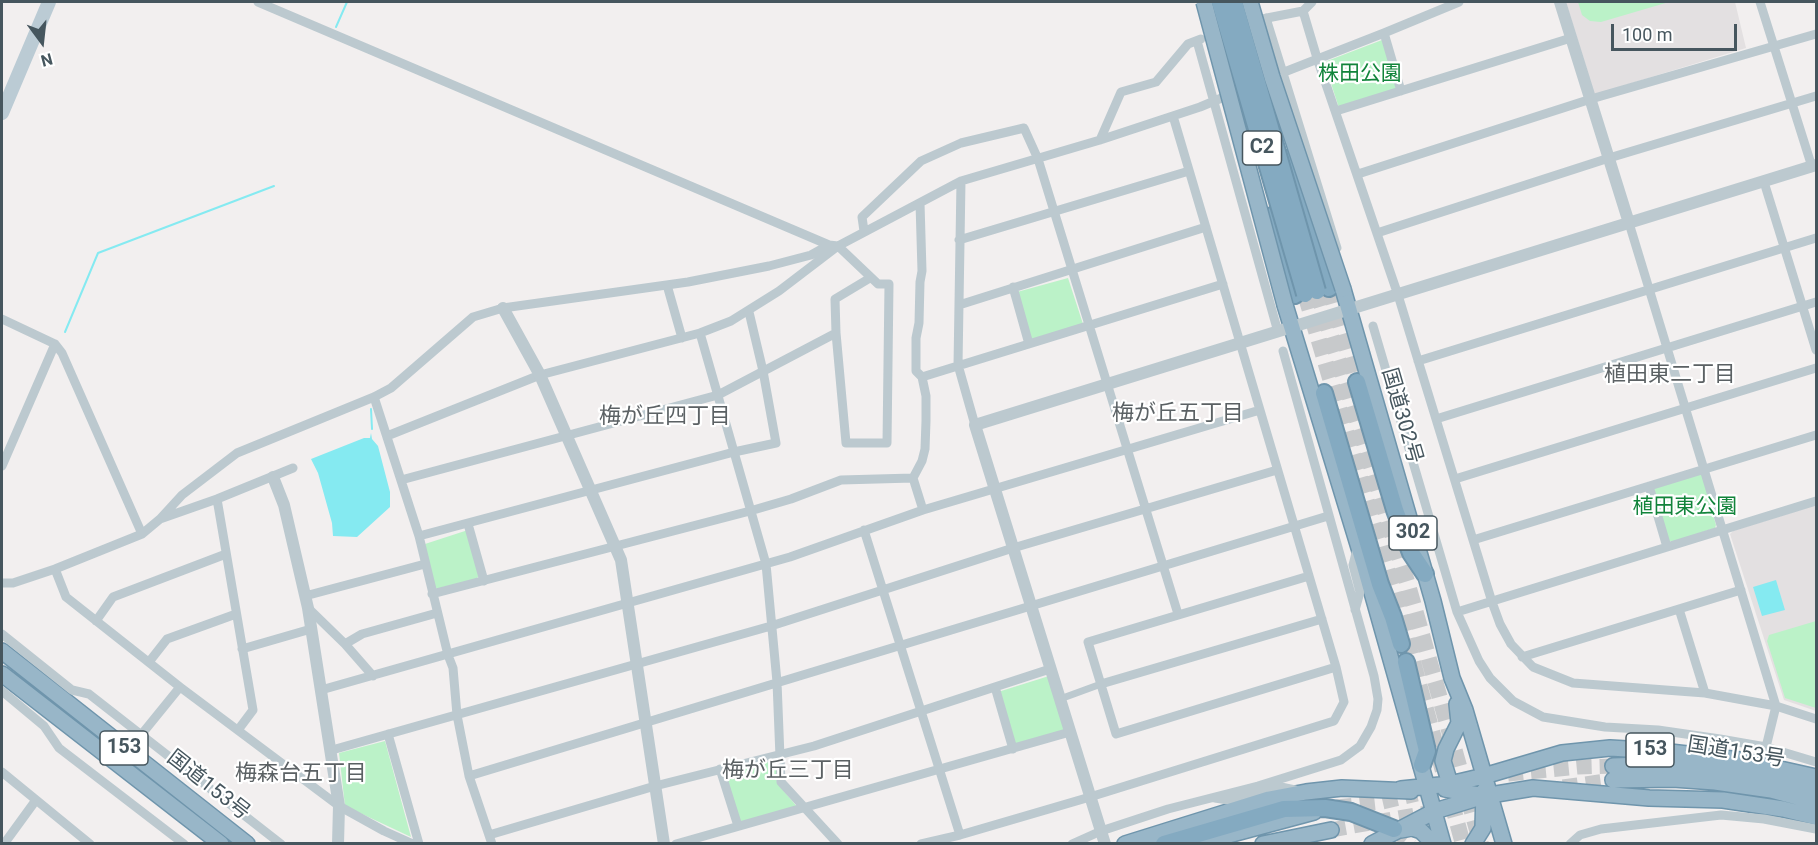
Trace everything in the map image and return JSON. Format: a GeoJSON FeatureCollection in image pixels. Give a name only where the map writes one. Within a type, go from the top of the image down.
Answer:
{"type":"FeatureCollection","features":[{"type":"Feature","properties":{"kind":"highway","name":"国道302号"},"geometry":{"type":"LineString","coordinates":[[1204,2],[1312,294],[1352,309],[1452,678],[1465,710],[1484,776],[1485,802],[1504,843]]}},
{"type":"Feature","properties":{"kind":"highway","name":"C2"},"geometry":{"type":"LineString","coordinates":[[1220,2],[1251,111],[1312,294]]}},
{"type":"Feature","properties":{"kind":"highway","name":"C2"},"geometry":{"type":"LineString","coordinates":[[1234,2],[1312,294]]}},
{"type":"Feature","properties":{"kind":"highway","name":"国道302号"},"geometry":{"type":"LineString","coordinates":[[1250,2],[1272,77],[1312,294],[1285,330],[1358,545],[1443,843]]}},
{"type":"Feature","properties":{"kind":"highway"},"geometry":{"type":"LineString","coordinates":[[1358,382],[1395,510],[1411,553],[1425,574]]}},
{"type":"Feature","properties":{"kind":"highway"},"geometry":{"type":"LineString","coordinates":[[1324,393],[1380,584],[1393,617],[1402,650],[1427,751],[1427,781]]}},
{"type":"Feature","properties":{"kind":"highway","name":"国道153号"},"geometry":{"type":"LineString","coordinates":[[2,651],[43,676],[247,843]]}},
{"type":"Feature","properties":{"kind":"highway","name":"国道153号"},"geometry":{"type":"LineString","coordinates":[[2,674],[22,699],[221,843]]}},
{"type":"Feature","properties":{"kind":"highway","name":"302"},"geometry":{"type":"LineString","coordinates":[[1450,790],[1443,761],[1446,749],[1459,723],[1452,678]]}},
{"type":"Feature","properties":{"kind":"highway","name":"153"},"geometry":{"type":"LineString","coordinates":[[1450,790],[1484,776],[1562,753],[1611,748],[1740,760],[1816,777]]}},
{"type":"Feature","properties":{"kind":"highway","name":"国道153号"},"geometry":{"type":"LineString","coordinates":[[1816,790],[1756,776],[1706,767],[1672,764],[1613,773],[1715,782],[1771,790],[1816,802]]}},
{"type":"Feature","properties":{"kind":"highway","name":"153"},"geometry":{"type":"LineString","coordinates":[[1125,843],[1269,800],[1328,788],[1401,789],[1427,781],[1485,802]]}},
{"type":"Feature","properties":{"kind":"highway","name":"153"},"geometry":{"type":"LineString","coordinates":[[1372,843],[1435,811],[1485,802],[1533,788],[1649,798],[1723,800],[1783,809],[1816,817]]}},
{"type":"Feature","properties":{"kind":"highway"},"geometry":{"type":"LineString","coordinates":[[1435,811],[1450,790]]}},
{"type":"Feature","properties":{"kind":"highway","name":"302"},"geometry":{"type":"LineString","coordinates":[[1473,843],[1483,828],[1485,802]]}},
{"type":"Feature","properties":{"kind":"highway"},"geometry":{"type":"LineString","coordinates":[[1164,843],[1284,809],[1325,808],[1351,812],[1398,829],[1412,828],[1421,831],[1434,843]]}},
{"type":"Feature","properties":{"kind":"highway"},"geometry":{"type":"LineString","coordinates":[[1195,843],[1325,809]]}},
{"type":"Feature","properties":{"kind":"highway"},"geometry":{"type":"LineString","coordinates":[[1263,843],[1331,830]]}},
{"type":"Feature","properties":{"kind":"main road"},"geometry":{"type":"LineString","coordinates":[[2,113],[50,2]]}},
{"type":"Feature","properties":{"kind":"street"},"geometry":{"type":"LineString","coordinates":[[258,2],[833,246],[879,285],[889,284],[887,443],[846,443],[835,299],[870,278]]}},
{"type":"Feature","properties":{"kind":"street"},"geometry":{"type":"LineString","coordinates":[[1100,140],[1121,92],[1156,82],[1188,44],[1266,18],[1303,11],[1312,2]]}},
{"type":"Feature","properties":{"kind":"street"},"geometry":{"type":"LineString","coordinates":[[2,583],[13,583],[142,534],[160,519],[182,495],[237,453],[391,388],[473,317],[503,308],[667,285],[769,266],[811,255],[864,231],[961,181],[1100,140],[1215,101],[1459,2]]}},
{"type":"Feature","properties":{"kind":"street"},"geometry":{"type":"LineString","coordinates":[[1560,2],[1668,347],[1776,706],[1766,747]]}},
{"type":"Feature","properties":{"kind":"street"},"geometry":{"type":"LineString","coordinates":[[975,425],[1814,166],[1760,2]]}},
{"type":"Feature","properties":{"kind":"street"},"geometry":{"type":"LineString","coordinates":[[1303,11],[1398,295],[1492,602],[1511,644],[1533,667],[1573,682],[1705,693],[1776,706],[1816,718]]}},
{"type":"Feature","properties":{"kind":"street"},"geometry":{"type":"LineString","coordinates":[[1266,18],[1352,309]]}},
{"type":"Feature","properties":{"kind":"street"},"geometry":{"type":"LineString","coordinates":[[1384,33],[1401,91]]}},
{"type":"Feature","properties":{"kind":"street"},"geometry":{"type":"LineString","coordinates":[[1358,174],[1591,99],[1816,34]]}},
{"type":"Feature","properties":{"kind":"street"},"geometry":{"type":"LineString","coordinates":[[1336,111],[1571,38]]}},
{"type":"Feature","properties":{"kind":"street"},"geometry":{"type":"LineString","coordinates":[[1197,40],[1285,330]]}},
{"type":"Feature","properties":{"kind":"street"},"geometry":{"type":"LineString","coordinates":[[1377,232],[1609,158],[1816,96]]}},
{"type":"Feature","properties":{"kind":"street"},"geometry":{"type":"LineString","coordinates":[[921,843],[960,835],[1334,721],[1344,702],[1322,619],[1173,116]]}},
{"type":"Feature","properties":{"kind":"street"},"geometry":{"type":"LineString","coordinates":[[864,231],[862,217],[921,161],[961,143],[1024,128],[1038,159],[1178,614]]}},
{"type":"Feature","properties":{"kind":"street"},"geometry":{"type":"LineString","coordinates":[[959,240],[1189,171]]}},
{"type":"Feature","properties":{"kind":"street"},"geometry":{"type":"LineString","coordinates":[[961,181],[958,365],[1030,606],[1103,836]]}},
{"type":"Feature","properties":{"kind":"street"},"geometry":{"type":"LineString","coordinates":[[1764,182],[1816,350]]}},
{"type":"Feature","properties":{"kind":"street"},"geometry":{"type":"LineString","coordinates":[[920,203],[922,271],[916,338],[916,371],[922,377],[926,396],[925,449],[922,461],[913,478],[923,510]]}},
{"type":"Feature","properties":{"kind":"street"},"geometry":{"type":"LineString","coordinates":[[959,305],[1206,227]]}},
{"type":"Feature","properties":{"kind":"street"},"geometry":{"type":"LineString","coordinates":[[1418,361],[1816,238]]}},
{"type":"Feature","properties":{"kind":"street"},"geometry":{"type":"LineString","coordinates":[[387,436],[540,375],[700,333],[749,312],[833,246]]}},
{"type":"Feature","properties":{"kind":"street"},"geometry":{"type":"LineString","coordinates":[[922,377],[1223,284]]}},
{"type":"Feature","properties":{"kind":"street"},"geometry":{"type":"LineString","coordinates":[[667,285],[682,338]]}},
{"type":"Feature","properties":{"kind":"street"},"geometry":{"type":"LineString","coordinates":[[1013,287],[1029,344]]}},
{"type":"Feature","properties":{"kind":"street"},"geometry":{"type":"LineString","coordinates":[[1436,419],[1816,302]]}},
{"type":"Feature","properties":{"kind":"street"},"geometry":{"type":"LineString","coordinates":[[503,308],[540,375],[621,560],[664,843]]}},
{"type":"Feature","properties":{"kind":"street"},"geometry":{"type":"LineString","coordinates":[[419,536],[734,452],[776,443],[763,371],[749,312]]}},
{"type":"Feature","properties":{"kind":"street"},"geometry":{"type":"LineString","coordinates":[[2,318],[55,344],[62,353],[142,534]]}},
{"type":"Feature","properties":{"kind":"street"},"geometry":{"type":"LineString","coordinates":[[1373,326],[1457,612],[1479,661],[1490,678],[1513,701],[1543,717],[1605,727],[1658,730],[1720,739],[1766,747],[1816,762]]}},
{"type":"Feature","properties":{"kind":"street"},"geometry":{"type":"LineString","coordinates":[[700,333],[766,564],[777,682],[781,782],[838,843]]}},
{"type":"Feature","properties":{"kind":"street"},"geometry":{"type":"LineString","coordinates":[[400,480],[718,395],[836,333]]}},
{"type":"Feature","properties":{"kind":"street"},"geometry":{"type":"LineString","coordinates":[[2,466],[55,344]]}},
{"type":"Feature","properties":{"kind":"street"},"geometry":{"type":"LineString","coordinates":[[1072,843],[1103,836],[1213,797],[1341,760],[1359,746],[1371,727],[1378,699],[1374,676],[1283,351]]}},
{"type":"Feature","properties":{"kind":"street"},"geometry":{"type":"LineString","coordinates":[[1455,479],[1816,368]]}},
{"type":"Feature","properties":{"kind":"street"},"geometry":{"type":"LineString","coordinates":[[374,397],[419,536],[432,594],[453,668],[457,716],[469,776],[490,839],[655,786],[780,755],[1050,669]]}},
{"type":"Feature","properties":{"kind":"street"},"geometry":{"type":"LineString","coordinates":[[321,690],[766,564],[923,510],[1260,410]]}},
{"type":"Feature","properties":{"kind":"street"},"geometry":{"type":"LineString","coordinates":[[1473,540],[1816,435]]}},
{"type":"Feature","properties":{"kind":"street"},"geometry":{"type":"LineString","coordinates":[[160,519],[293,468]]}},
{"type":"Feature","properties":{"kind":"street"},"geometry":{"type":"LineString","coordinates":[[332,750],[771,626],[1013,548],[1277,470]]}},
{"type":"Feature","properties":{"kind":"street"},"geometry":{"type":"LineString","coordinates":[[273,477],[284,505],[311,629],[332,750],[339,807],[338,843]]}},
{"type":"Feature","properties":{"kind":"street"},"geometry":{"type":"LineString","coordinates":[[432,594],[791,499],[841,480],[913,478]]}},
{"type":"Feature","properties":{"kind":"street"},"geometry":{"type":"LineString","coordinates":[[1649,486],[1667,547]]}},
{"type":"Feature","properties":{"kind":"street"},"geometry":{"type":"LineString","coordinates":[[217,499],[253,710],[238,730]]}},
{"type":"Feature","properties":{"kind":"street"},"geometry":{"type":"LineString","coordinates":[[1457,612],[1816,501]]}},
{"type":"Feature","properties":{"kind":"street"},"geometry":{"type":"LineString","coordinates":[[469,776],[1328,516]]}},
{"type":"Feature","properties":{"kind":"street"},"geometry":{"type":"LineString","coordinates":[[468,524],[484,580]]}},
{"type":"Feature","properties":{"kind":"street"},"geometry":{"type":"LineString","coordinates":[[864,530],[960,835]]}},
{"type":"Feature","properties":{"kind":"street"},"geometry":{"type":"LineString","coordinates":[[1354,610],[1360,592],[1353,565],[1358,545]]}},
{"type":"Feature","properties":{"kind":"street"},"geometry":{"type":"LineString","coordinates":[[96,621],[114,597],[226,554]]}},
{"type":"Feature","properties":{"kind":"street"},"geometry":{"type":"LineString","coordinates":[[306,602],[425,564]]}},
{"type":"Feature","properties":{"kind":"street"},"geometry":{"type":"LineString","coordinates":[[55,568],[66,597],[180,687],[339,807],[384,831],[413,843]]}},
{"type":"Feature","properties":{"kind":"street"},"geometry":{"type":"LineString","coordinates":[[1309,576],[1088,642],[1116,734],[1336,667]]}},
{"type":"Feature","properties":{"kind":"street"},"geometry":{"type":"LineString","coordinates":[[1522,657],[1741,591]]}},
{"type":"Feature","properties":{"kind":"street"},"geometry":{"type":"LineString","coordinates":[[306,602],[373,676]]}},
{"type":"Feature","properties":{"kind":"street"},"geometry":{"type":"LineString","coordinates":[[1678,609],[1705,693]]}},
{"type":"Feature","properties":{"kind":"street"},"geometry":{"type":"LineString","coordinates":[[345,644],[362,634],[437,613]]}},
{"type":"Feature","properties":{"kind":"street"},"geometry":{"type":"LineString","coordinates":[[149,662],[167,639],[236,614]]}},
{"type":"Feature","properties":{"kind":"street"},"geometry":{"type":"LineString","coordinates":[[1060,699],[1101,684],[1322,619]]}},
{"type":"Feature","properties":{"kind":"street"},"geometry":{"type":"LineString","coordinates":[[242,649],[311,629]]}},
{"type":"Feature","properties":{"kind":"street"},"geometry":{"type":"LineString","coordinates":[[2,634],[43,676],[72,690],[89,694],[281,843]]}},
{"type":"Feature","properties":{"kind":"street"},"geometry":{"type":"LineString","coordinates":[[141,735],[180,687]]}},
{"type":"Feature","properties":{"kind":"street"},"geometry":{"type":"LineString","coordinates":[[995,687],[1013,749]]}},
{"type":"Feature","properties":{"kind":"street"},"geometry":{"type":"LineString","coordinates":[[2,691],[22,699],[59,748],[184,843]]}},
{"type":"Feature","properties":{"kind":"street"},"geometry":{"type":"LineString","coordinates":[[676,843],[1070,732]]}},
{"type":"Feature","properties":{"kind":"street"},"geometry":{"type":"LineString","coordinates":[[388,734],[419,843]]}},
{"type":"Feature","properties":{"kind":"street"},"geometry":{"type":"LineString","coordinates":[[720,770],[738,826]]}},
{"type":"Feature","properties":{"kind":"street"},"geometry":{"type":"LineString","coordinates":[[2,772],[90,843]]}},
{"type":"Feature","properties":{"kind":"street"},"geometry":{"type":"LineString","coordinates":[[1213,797],[1228,800],[1281,787],[1306,792]]}},
{"type":"Feature","properties":{"kind":"street"},"geometry":{"type":"LineString","coordinates":[[4,843],[36,800]]}},
{"type":"Feature","properties":{"kind":"street"},"geometry":{"type":"LineString","coordinates":[[1570,843],[1580,835],[1601,829],[1721,815],[1764,819],[1816,829]]}},
{"type":"Feature","properties":{"kind":"shaded area"},"geometry":{"type":"Polygon","coordinates":[[[1566,2],[1735,2],[1746,48],[1596,94],[1566,2]]]}},
{"type":"Feature","properties":{"kind":"shaded area"},"geometry":{"type":"Polygon","coordinates":[[[1816,505],[1816,711],[1784,700],[1730,534],[1733,531],[1816,505]]]}},
{"type":"Feature","properties":{"kind":"green space"},"geometry":{"type":"Polygon","coordinates":[[[1578,2],[1669,2],[1601,22],[1590,21],[1582,15],[1578,2]]]}},
{"type":"Feature","properties":{"kind":"green space","name":"株田公園"},"geometry":{"type":"Polygon","coordinates":[[[1382,40],[1398,89],[1339,108],[1325,65],[1327,61],[1382,40]]]}},
{"type":"Feature","properties":{"kind":"green space"},"geometry":{"type":"Polygon","coordinates":[[[1068,278],[1083,324],[1032,341],[1017,292],[1068,278]]]}},
{"type":"Feature","properties":{"kind":"green space","name":"植田東公園"},"geometry":{"type":"Polygon","coordinates":[[[1698,474],[1702,475],[1715,528],[1672,542],[1667,540],[1653,491],[1655,486],[1698,474]]]}},
{"type":"Feature","properties":{"kind":"green space"},"geometry":{"type":"Polygon","coordinates":[[[468,530],[480,575],[476,579],[438,589],[433,586],[425,544],[468,530]]]}},
{"type":"Feature","properties":{"kind":"green space"},"geometry":{"type":"Polygon","coordinates":[[[1816,621],[1816,708],[1785,698],[1767,641],[1769,635],[1816,621]]]}},
{"type":"Feature","properties":{"kind":"green space"},"geometry":{"type":"Polygon","coordinates":[[[1049,676],[1066,732],[1015,747],[998,692],[1049,676]]]}},
{"type":"Feature","properties":{"kind":"green space"},"geometry":{"type":"Polygon","coordinates":[[[385,741],[411,837],[345,806],[339,753],[385,741]]]}},
{"type":"Feature","properties":{"kind":"green space"},"geometry":{"type":"Polygon","coordinates":[[[774,759],[777,783],[799,809],[739,824],[722,771],[774,759]]]}},
{"type":"Feature","properties":{"kind":"water"},"geometry":{"type":"Polygon","coordinates":[[[371,433],[372,439],[378,446],[390,492],[390,507],[357,537],[333,536],[332,523],[318,473],[311,459],[364,438],[370,438],[371,433]]]}},
{"type":"Feature","properties":{"kind":"water"},"geometry":{"type":"Polygon","coordinates":[[[1776,580],[1785,610],[1762,616],[1753,587],[1776,580]]]}},
{"type":"Feature","properties":{"kind":"waterway"},"geometry":{"type":"LineString","coordinates":[[336,27],[347,2]]}},
{"type":"Feature","properties":{"kind":"waterway"},"geometry":{"type":"LineString","coordinates":[[65,332],[98,253],[274,186]]}},
{"type":"Feature","properties":{"kind":"waterway"},"geometry":{"type":"LineString","coordinates":[[371,409],[372,429]]}},
{"type":"Feature","properties":{"kind":"tunnel"},"geometry":{"type":"LineString","coordinates":[[1329,288],[1357,382]]}},
{"type":"Feature","properties":{"kind":"tunnel"},"geometry":{"type":"LineString","coordinates":[[1317,291],[1408,585],[1481,844]]}},
{"type":"Feature","properties":{"kind":"tunnel"},"geometry":{"type":"LineString","coordinates":[[1305,294],[1394,593],[1463,844]]}},
{"type":"Feature","properties":{"kind":"tunnel"},"geometry":{"type":"LineString","coordinates":[[1508,774],[1613,766]]}},
{"type":"Feature","properties":{"kind":"tunnel"},"geometry":{"type":"LineString","coordinates":[[1563,787],[1613,780]]}},
{"type":"Feature","properties":{"kind":"tunnel"},"geometry":{"type":"LineString","coordinates":[[1337,807],[1382,802],[1417,794]]}},
{"type":"Feature","properties":{"kind":"tunnel"},"geometry":{"type":"LineString","coordinates":[[1331,830],[1427,813]]}},
{"type":"Feature","properties":{"kind":"tunnel"},"geometry":{"type":"LineString","coordinates":[[1394,829],[1413,844]]}},
{"type":"Feature","properties":{"kind":"district","name":"植田東二丁目"},"geometry":{"type":"Point","coordinates":[1670,375]}},
{"type":"Feature","properties":{"kind":"district","name":"梅が丘五丁目"},"geometry":{"type":"Point","coordinates":[1178,414]}},
{"type":"Feature","properties":{"kind":"district","name":"梅が丘四丁目"},"geometry":{"type":"Point","coordinates":[665,417]}},
{"type":"Feature","properties":{"kind":"district","name":"梅が丘三丁目"},"geometry":{"type":"Point","coordinates":[788,771]}},
{"type":"Feature","properties":{"kind":"district","name":"梅森台五丁目"},"geometry":{"type":"Point","coordinates":[301,774]}}]}
